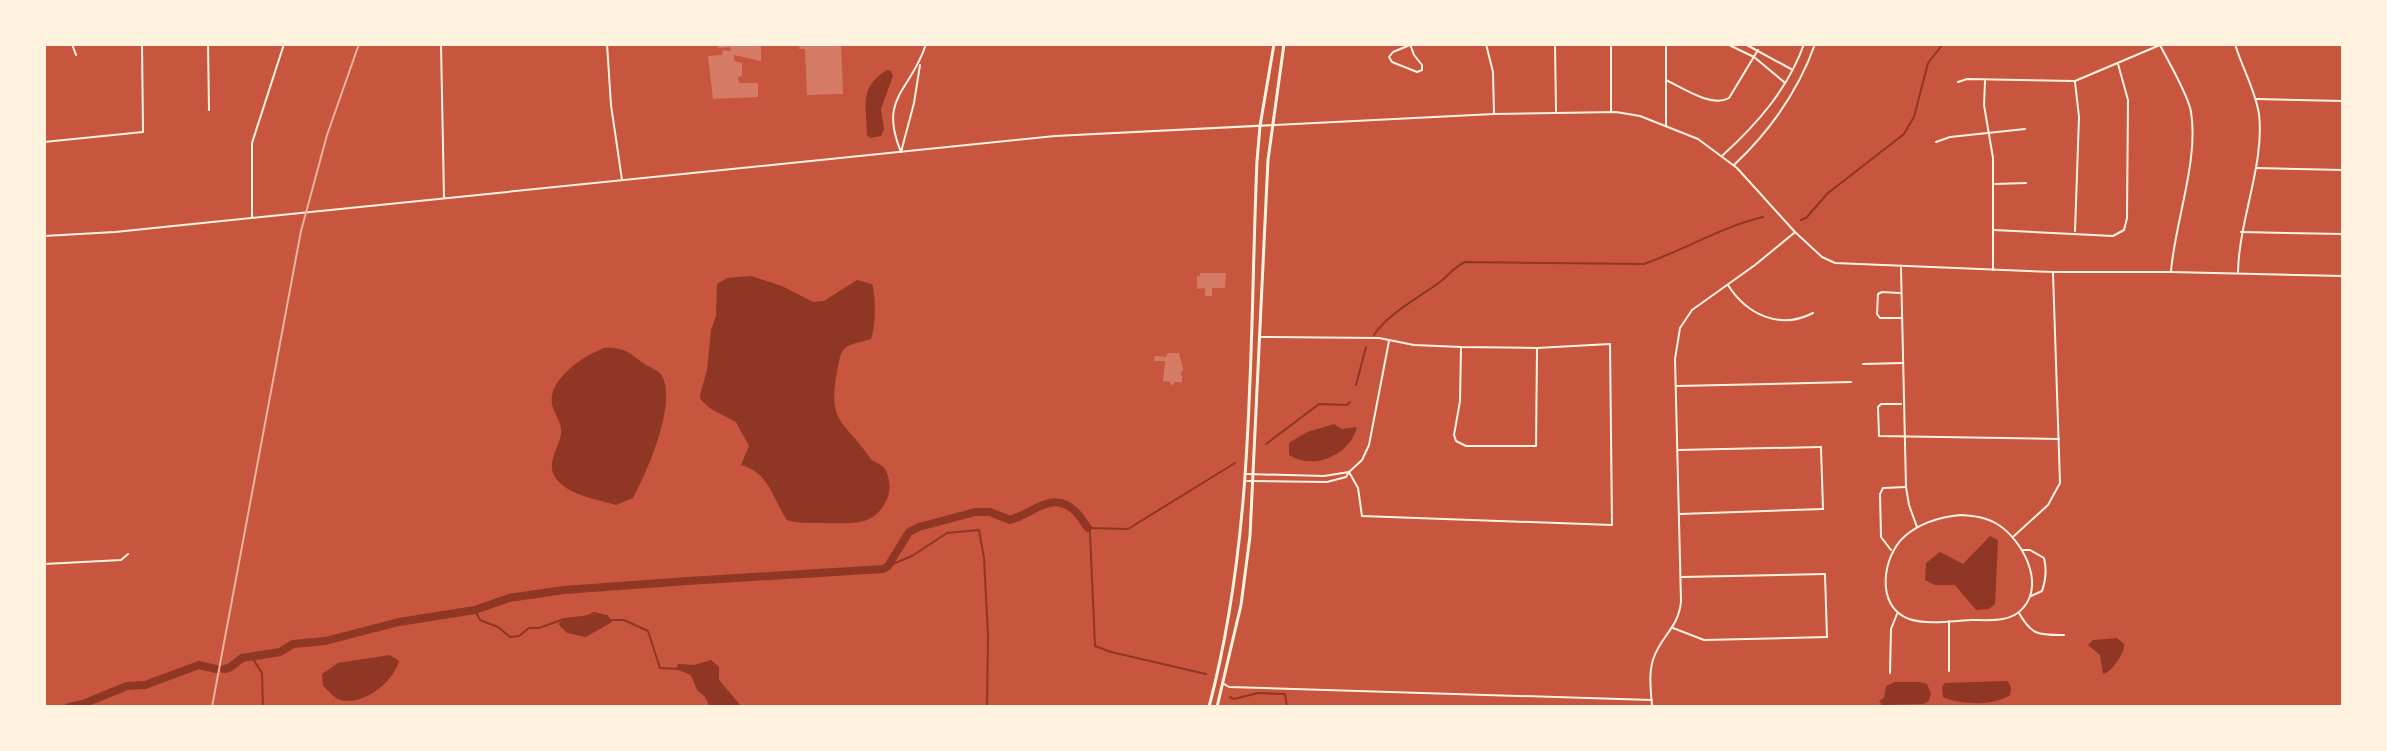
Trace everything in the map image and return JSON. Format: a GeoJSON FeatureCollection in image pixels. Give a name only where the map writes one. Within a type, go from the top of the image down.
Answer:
{"type":"FeatureCollection","features":[{"type":"Feature","properties":{"kind":"main road"},"geometry":{"type":"LineString","coordinates":[[1209,707],[1237,570],[1246,473],[1260,126],[1274,44]]}},
{"type":"Feature","properties":{"kind":"main road"},"geometry":{"type":"LineString","coordinates":[[1217,707],[1244,582],[1254,481],[1272,126],[1284,44]]}},
{"type":"Feature","properties":{"kind":"main road"},"geometry":{"type":"LineString","coordinates":[[1251,335],[1260,343]]}},
{"type":"Feature","properties":{"kind":"main road"},"geometry":{"type":"LineString","coordinates":[[1218,673],[1223,683]]}},
{"type":"Feature","properties":{"kind":"street"},"geometry":{"type":"LineString","coordinates":[[72,44],[76,55]]}},
{"type":"Feature","properties":{"kind":"street"},"geometry":{"type":"LineString","coordinates":[[44,142],[139,134],[144,128],[142,44]]}},
{"type":"Feature","properties":{"kind":"street"},"geometry":{"type":"LineString","coordinates":[[208,44],[209,110]]}},
{"type":"Feature","properties":{"kind":"street"},"geometry":{"type":"LineString","coordinates":[[252,218],[252,143],[284,44]]}},
{"type":"Feature","properties":{"kind":"street"},"geometry":{"type":"LineString","coordinates":[[441,44],[444,198]]}},
{"type":"Feature","properties":{"kind":"street"},"geometry":{"type":"LineString","coordinates":[[607,44],[611,105],[622,180]]}},
{"type":"Feature","properties":{"kind":"street"},"geometry":{"type":"LineString","coordinates":[[901,152],[926,44]]}},
{"type":"Feature","properties":{"kind":"street"},"geometry":{"type":"LineString","coordinates":[[1486,44],[1493,72],[1494,114]]}},
{"type":"Feature","properties":{"kind":"street"},"geometry":{"type":"LineString","coordinates":[[1555,44],[1556,114]]}},
{"type":"Feature","properties":{"kind":"street"},"geometry":{"type":"LineString","coordinates":[[1611,44],[1611,112]]}},
{"type":"Feature","properties":{"kind":"street"},"geometry":{"type":"LineString","coordinates":[[1666,44],[1666,126]]}},
{"type":"Feature","properties":{"kind":"street"},"geometry":{"type":"LineString","coordinates":[[1727,44],[1754,57],[1784,82]]}},
{"type":"Feature","properties":{"kind":"street"},"geometry":{"type":"LineString","coordinates":[[1745,44],[1792,70]]}},
{"type":"Feature","properties":{"kind":"street"},"geometry":{"type":"LineString","coordinates":[[1722,157],[1762,118],[1804,44]]}},
{"type":"Feature","properties":{"kind":"street"},"geometry":{"type":"LineString","coordinates":[[1733,165],[1773,123],[1791,98],[1815,44]]}},
{"type":"Feature","properties":{"kind":"street"},"geometry":{"type":"LineString","coordinates":[[2235,44],[2256,99],[2260,132],[2241,232],[2238,274]]}},
{"type":"Feature","properties":{"kind":"street"},"geometry":{"type":"LineString","coordinates":[[1410,45],[1422,65],[1422,70],[1417,72],[1392,62],[1389,57],[1410,45]]}},
{"type":"Feature","properties":{"kind":"street"},"geometry":{"type":"LineString","coordinates":[[1958,82],[1967,79],[2075,81],[2160,45],[2190,106],[2192,120],[2189,172],[2171,272]]}},
{"type":"Feature","properties":{"kind":"street"},"geometry":{"type":"LineString","coordinates":[[1666,80],[1720,102],[1729,98],[1758,50]]}},
{"type":"Feature","properties":{"kind":"street"},"geometry":{"type":"LineString","coordinates":[[1994,230],[2113,236],[2124,230],[2127,218],[2128,100],[2117,63]]}},
{"type":"Feature","properties":{"kind":"street"},"geometry":{"type":"LineString","coordinates":[[901,152],[894,136],[892,110],[897,96],[920,64]]}},
{"type":"Feature","properties":{"kind":"street"},"geometry":{"type":"LineString","coordinates":[[1985,80],[1984,105],[1993,184],[1993,270]]}},
{"type":"Feature","properties":{"kind":"street"},"geometry":{"type":"LineString","coordinates":[[2075,81],[2079,117],[2075,233]]}},
{"type":"Feature","properties":{"kind":"street"},"geometry":{"type":"LineString","coordinates":[[2256,99],[2343,101]]}},
{"type":"Feature","properties":{"kind":"street"},"geometry":{"type":"LineString","coordinates":[[44,236],[115,232],[1055,136],[1494,114],[1611,112],[1640,116],[1698,139],[1733,165],[1822,257],[1835,263],[2053,272],[2343,276]]}},
{"type":"Feature","properties":{"kind":"street"},"geometry":{"type":"LineString","coordinates":[[1936,142],[1950,137],[2025,129]]}},
{"type":"Feature","properties":{"kind":"street"},"geometry":{"type":"LineString","coordinates":[[2255,168],[2343,170]]}},
{"type":"Feature","properties":{"kind":"street"},"geometry":{"type":"LineString","coordinates":[[1993,184],[2026,183]]}},
{"type":"Feature","properties":{"kind":"street"},"geometry":{"type":"LineString","coordinates":[[1652,707],[1652,661],[1673,628],[1681,607],[1675,349],[1682,324],[1697,305],[1728,285],[1795,232]]}},
{"type":"Feature","properties":{"kind":"street"},"geometry":{"type":"LineString","coordinates":[[2241,232],[2343,234]]}},
{"type":"Feature","properties":{"kind":"street"},"geometry":{"type":"LineString","coordinates":[[1901,266],[1906,487],[1917,527]]}},
{"type":"Feature","properties":{"kind":"street"},"geometry":{"type":"LineString","coordinates":[[2013,537],[2048,505],[2059,489],[2053,272]]}},
{"type":"Feature","properties":{"kind":"street"},"geometry":{"type":"LineString","coordinates":[[1728,285],[1739,302],[1761,317],[1803,318],[1813,313]]}},
{"type":"Feature","properties":{"kind":"street"},"geometry":{"type":"LineString","coordinates":[[1901,293],[1878,294],[1877,314],[1880,318],[1902,318]]}},
{"type":"Feature","properties":{"kind":"street"},"geometry":{"type":"LineString","coordinates":[[1260,337],[1379,338],[1414,345],[1461,347],[1537,348],[1610,344],[1612,525],[1362,516],[1358,488],[1349,472]]}},
{"type":"Feature","properties":{"kind":"street"},"geometry":{"type":"LineString","coordinates":[[1245,481],[1331,482],[1346,477],[1362,460],[1369,445],[1389,341]]}},
{"type":"Feature","properties":{"kind":"street"},"geometry":{"type":"LineString","coordinates":[[1461,347],[1460,401],[1454,435],[1456,441],[1466,446],[1536,446],[1537,348]]}},
{"type":"Feature","properties":{"kind":"street"},"geometry":{"type":"LineString","coordinates":[[1863,364],[1903,363]]}},
{"type":"Feature","properties":{"kind":"street"},"geometry":{"type":"LineString","coordinates":[[1676,386],[1851,382]]}},
{"type":"Feature","properties":{"kind":"street"},"geometry":{"type":"LineString","coordinates":[[1904,404],[1881,404],[1878,407],[1879,436],[2060,439]]}},
{"type":"Feature","properties":{"kind":"street"},"geometry":{"type":"LineString","coordinates":[[1678,450],[1822,446],[1824,510],[1680,514]]}},
{"type":"Feature","properties":{"kind":"street"},"geometry":{"type":"LineString","coordinates":[[1246,473],[1331,475],[1349,472]]}},
{"type":"Feature","properties":{"kind":"street"},"geometry":{"type":"LineString","coordinates":[[1304,475],[1304,482]]}},
{"type":"Feature","properties":{"kind":"street"},"geometry":{"type":"LineString","coordinates":[[1892,551],[1881,537],[1880,494],[1888,486],[1906,487]]}},
{"type":"Feature","properties":{"kind":"street"},"geometry":{"type":"LineString","coordinates":[[2022,550],[2030,550],[2044,558],[2046,579],[2042,591],[2030,596],[2018,612],[2004,619],[1915,621],[1898,613],[1886,590],[1886,568],[1892,551],[1902,538],[1917,527],[1946,517],[1974,516],[1996,523],[2013,537],[2029,566],[2030,596]]}},
{"type":"Feature","properties":{"kind":"street"},"geometry":{"type":"LineString","coordinates":[[44,564],[121,560],[128,554]]}},
{"type":"Feature","properties":{"kind":"street"},"geometry":{"type":"LineString","coordinates":[[1673,628],[1704,640],[1828,638],[1826,573],[1681,577]]}},
{"type":"Feature","properties":{"kind":"street"},"geometry":{"type":"LineString","coordinates":[[2018,612],[2030,630],[2042,635],[2064,635]]}},
{"type":"Feature","properties":{"kind":"street"},"geometry":{"type":"LineString","coordinates":[[1890,673],[1891,629],[1898,613]]}},
{"type":"Feature","properties":{"kind":"street"},"geometry":{"type":"LineString","coordinates":[[1949,621],[1949,671]]}},
{"type":"Feature","properties":{"kind":"street"},"geometry":{"type":"LineString","coordinates":[[1223,683],[1229,687],[1652,700]]}},
{"type":"Feature","properties":{"kind":"shaded area"},"geometry":{"type":"Polygon","coordinates":[[[887,70],[893,76],[881,109],[884,129],[881,136],[870,138],[867,135],[866,98],[872,84],[887,70]]]}},
{"type":"Feature","properties":{"kind":"shaded area"},"geometry":{"type":"Polygon","coordinates":[[[751,276],[782,286],[813,302],[824,301],[857,280],[872,284],[875,311],[871,339],[843,350],[834,402],[840,421],[888,476],[887,499],[882,508],[868,519],[843,523],[787,520],[764,480],[741,465],[749,446],[736,422],[701,400],[711,330],[716,316],[717,284],[727,278],[751,276]]]}},
{"type":"Feature","properties":{"kind":"shaded area"},"geometry":{"type":"Polygon","coordinates":[[[604,348],[625,351],[657,371],[662,375],[666,390],[663,421],[645,472],[633,498],[616,505],[570,490],[558,481],[552,469],[561,430],[552,404],[555,386],[577,363],[604,348]]]}},
{"type":"Feature","properties":{"kind":"shaded area"},"geometry":{"type":"Polygon","coordinates":[[[1334,424],[1342,429],[1357,427],[1353,437],[1339,452],[1320,461],[1299,460],[1289,455],[1289,443],[1307,432],[1334,424]]]}},
{"type":"Feature","properties":{"kind":"shaded area"},"geometry":{"type":"Polygon","coordinates":[[[1990,536],[1998,540],[1995,604],[1989,609],[1976,610],[1955,585],[1935,585],[1925,580],[1926,563],[1940,552],[1963,564],[1990,536]]]}},
{"type":"Feature","properties":{"kind":"shaded area"},"geometry":{"type":"Polygon","coordinates":[[[608,615],[612,622],[586,637],[567,633],[558,624],[565,618],[608,615]]]}},
{"type":"Feature","properties":{"kind":"shaded area"},"geometry":{"type":"Polygon","coordinates":[[[2117,638],[2124,644],[2122,652],[2114,666],[2103,674],[2100,655],[2088,645],[2093,640],[2117,638]]]}},
{"type":"Feature","properties":{"kind":"shaded area"},"geometry":{"type":"Polygon","coordinates":[[[390,655],[399,661],[396,669],[383,685],[366,697],[347,701],[338,699],[323,686],[322,674],[338,663],[390,655]]]}},
{"type":"Feature","properties":{"kind":"shaded area"},"geometry":{"type":"Polygon","coordinates":[[[711,660],[719,667],[719,680],[742,707],[710,707],[697,690],[691,675],[676,669],[678,664],[694,665],[711,660]]]}},
{"type":"Feature","properties":{"kind":"shaded area"},"geometry":{"type":"Polygon","coordinates":[[[2008,681],[2010,695],[1987,703],[1968,703],[1943,697],[1942,687],[1945,683],[2008,681]]]}},
{"type":"Feature","properties":{"kind":"shaded area"},"geometry":{"type":"Polygon","coordinates":[[[1895,682],[1927,684],[1931,693],[1929,701],[1923,704],[1882,705],[1879,701],[1884,698],[1886,686],[1895,682]]]}},
{"type":"Feature","properties":{"kind":"building"},"geometry":{"type":"Polygon","coordinates":[[[718,44],[761,44],[761,61],[734,55],[734,61],[742,63],[739,83],[758,83],[758,97],[713,99],[708,56],[722,55],[723,50],[731,51],[730,47],[718,48],[718,44]]]}},
{"type":"Feature","properties":{"kind":"building"},"geometry":{"type":"Polygon","coordinates":[[[800,44],[841,44],[843,94],[807,95],[805,49],[799,49],[800,44]]]}},
{"type":"Feature","properties":{"kind":"building"},"geometry":{"type":"Polygon","coordinates":[[[1200,273],[1226,273],[1225,288],[1212,288],[1212,296],[1205,296],[1205,288],[1197,289],[1200,273]]]}},
{"type":"Feature","properties":{"kind":"building"},"geometry":{"type":"Polygon","coordinates":[[[1168,353],[1179,353],[1183,369],[1180,375],[1182,382],[1175,382],[1172,386],[1170,382],[1163,381],[1165,361],[1154,361],[1155,356],[1166,357],[1168,353]]]}},
{"type":"Feature","properties":{"kind":"waterway"},"geometry":{"type":"LineString","coordinates":[[1801,220],[1828,193],[1904,134],[1914,117],[1928,63],[1943,44]]}},
{"type":"Feature","properties":{"kind":"waterway"},"geometry":{"type":"LineString","coordinates":[[1374,335],[1395,313],[1465,262],[1644,264],[1763,217]]}},
{"type":"Feature","properties":{"kind":"waterway"},"geometry":{"type":"LineString","coordinates":[[1356,385],[1366,347]]}},
{"type":"Feature","properties":{"kind":"waterway"},"geometry":{"type":"LineString","coordinates":[[1266,444],[1319,404],[1347,405],[1350,402]]}},
{"type":"Feature","properties":{"kind":"waterway"},"geometry":{"type":"LineString","coordinates":[[1206,674],[1095,646],[1088,528],[1128,529],[1235,463]]}},
{"type":"Feature","properties":{"kind":"waterway"},"geometry":{"type":"LineString","coordinates":[[224,669],[242,658],[280,652],[293,644],[325,641],[399,622],[475,610],[509,598],[564,590],[883,569],[909,532],[975,512],[990,512],[1010,520],[1043,505],[1059,503],[1068,505],[1088,528]]}},
{"type":"Feature","properties":{"kind":"waterway"},"geometry":{"type":"LineString","coordinates":[[888,566],[912,556],[947,533],[979,530],[984,558],[988,635],[987,707]]}},
{"type":"Feature","properties":{"kind":"waterway"},"geometry":{"type":"LineString","coordinates":[[475,610],[480,620],[498,627],[510,637],[519,636],[529,628],[539,628],[564,619]]}},
{"type":"Feature","properties":{"kind":"waterway"},"geometry":{"type":"LineString","coordinates":[[586,617],[594,613],[602,615]]}},
{"type":"Feature","properties":{"kind":"waterway"},"geometry":{"type":"LineString","coordinates":[[611,620],[624,620],[648,631],[660,668],[679,669]]}},
{"type":"Feature","properties":{"kind":"waterway"},"geometry":{"type":"LineString","coordinates":[[251,656],[262,673],[263,707]]}},
{"type":"Feature","properties":{"kind":"waterway"},"geometry":{"type":"LineString","coordinates":[[69,707],[127,686],[145,685],[199,665],[216,669]]}},
{"type":"Feature","properties":{"kind":"waterway"},"geometry":{"type":"LineString","coordinates":[[1230,697],[1234,699],[1258,693],[1285,694],[1287,707]]}},
{"type":"Feature","properties":{"kind":"railway"},"geometry":{"type":"LineString","coordinates":[[212,707],[301,231],[327,135],[359,44]]}}]}
